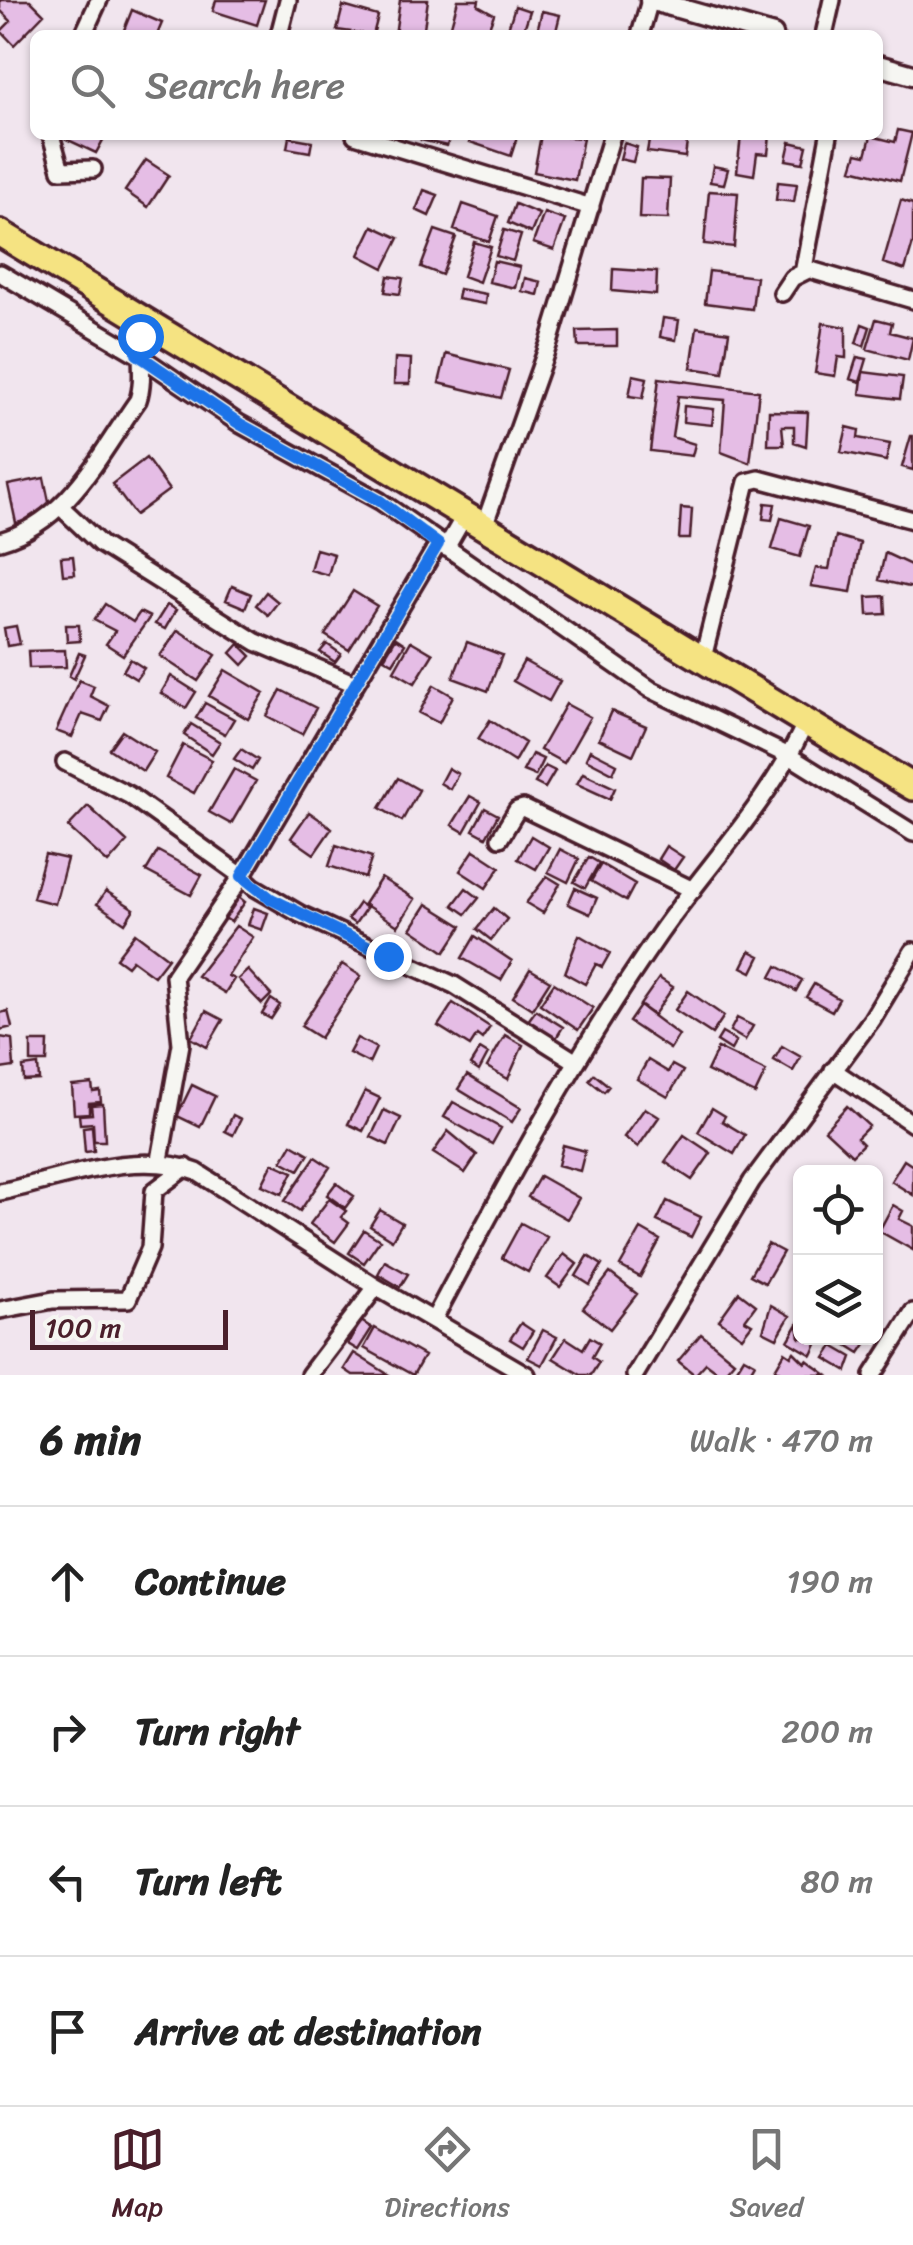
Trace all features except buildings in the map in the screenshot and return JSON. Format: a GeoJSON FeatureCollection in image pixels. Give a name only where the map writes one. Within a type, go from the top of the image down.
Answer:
{"type":"FeatureCollection","features":[{"type":"Feature","properties":{"kind":"highway"},"geometry":{"type":"LineString","coordinates":[[0,234],[913,787]]}},
{"type":"Feature","properties":{"kind":"street"},"geometry":{"type":"LineString","coordinates":[[86,30],[98,0]]}},
{"type":"Feature","properties":{"kind":"street"},"geometry":{"type":"LineString","coordinates":[[280,30],[288,0]]}},
{"type":"Feature","properties":{"kind":"street"},"geometry":{"type":"LineString","coordinates":[[641,30],[650,0],[755,30]]}},
{"type":"Feature","properties":{"kind":"street"},"geometry":{"type":"LineString","coordinates":[[825,30],[832,0]]}},
{"type":"Feature","properties":{"kind":"street"},"geometry":{"type":"LineString","coordinates":[[883,66],[913,75]]}},
{"type":"Feature","properties":{"kind":"street"},"geometry":{"type":"LineString","coordinates":[[52,140],[61,170],[93,169]]}},
{"type":"Feature","properties":{"kind":"street"},"geometry":{"type":"LineString","coordinates":[[371,140],[591,207]]}},
{"type":"Feature","properties":{"kind":"street"},"geometry":{"type":"LineString","coordinates":[[160,1160],[181,1044],[174,976],[242,876],[354,684],[442,546],[474,521],[591,207],[611,140]]}},
{"type":"Feature","properties":{"kind":"street"},"geometry":{"type":"LineString","coordinates":[[806,271],[803,256],[827,140]]}},
{"type":"Feature","properties":{"kind":"street"},"geometry":{"type":"LineString","coordinates":[[782,293],[792,278],[806,271],[913,300]]}},
{"type":"Feature","properties":{"kind":"street"},"geometry":{"type":"LineString","coordinates":[[0,273],[137,354],[240,424],[380,501],[650,689],[790,757],[913,834]]}},
{"type":"Feature","properties":{"kind":"street"},"geometry":{"type":"LineString","coordinates":[[0,541],[41,524],[62,508],[138,400],[142,380],[137,354],[143,319]]}},
{"type":"Feature","properties":{"kind":"street"},"geometry":{"type":"LineString","coordinates":[[703,658],[747,482],[759,479],[913,520]]}},
{"type":"Feature","properties":{"kind":"street"},"geometry":{"type":"LineString","coordinates":[[62,508],[100,544],[256,642],[354,684]]}},
{"type":"Feature","properties":{"kind":"street"},"geometry":{"type":"LineString","coordinates":[[434,1319],[575,1061],[790,757],[806,721]]}},
{"type":"Feature","properties":{"kind":"street"},"geometry":{"type":"LineString","coordinates":[[65,762],[129,795],[271,899],[454,985],[575,1061]]}},
{"type":"Feature","properties":{"kind":"street"},"geometry":{"type":"LineString","coordinates":[[500,838],[516,810],[523,808],[693,890]]}},
{"type":"Feature","properties":{"kind":"street"},"geometry":{"type":"LineString","coordinates":[[635,1375],[752,1181],[882,1004],[913,951]]}},
{"type":"Feature","properties":{"kind":"street"},"geometry":{"type":"LineString","coordinates":[[833,1070],[913,1124]]}},
{"type":"Feature","properties":{"kind":"street"},"geometry":{"type":"LineString","coordinates":[[0,1192],[160,1160],[186,1168],[376,1287],[527,1375]]}},
{"type":"Feature","properties":{"kind":"street"},"geometry":{"type":"LineString","coordinates":[[0,1310],[53,1300],[128,1299],[150,1248],[154,1191],[186,1168]]}},
{"type":"Feature","properties":{"kind":"street"},"geometry":{"type":"LineString","coordinates":[[309,1375],[376,1287]]}},
{"type":"Feature","properties":{"kind":"street"},"geometry":{"type":"LineString","coordinates":[[874,1375],[913,1312]]}},
{"type":"Feature","properties":{"kind":"route"},"geometry":{"type":"LineString","coordinates":[[140,336],[137,354],[240,424],[380,501],[438,544],[242,876],[271,899],[348,933],[388,956]]}}]}
